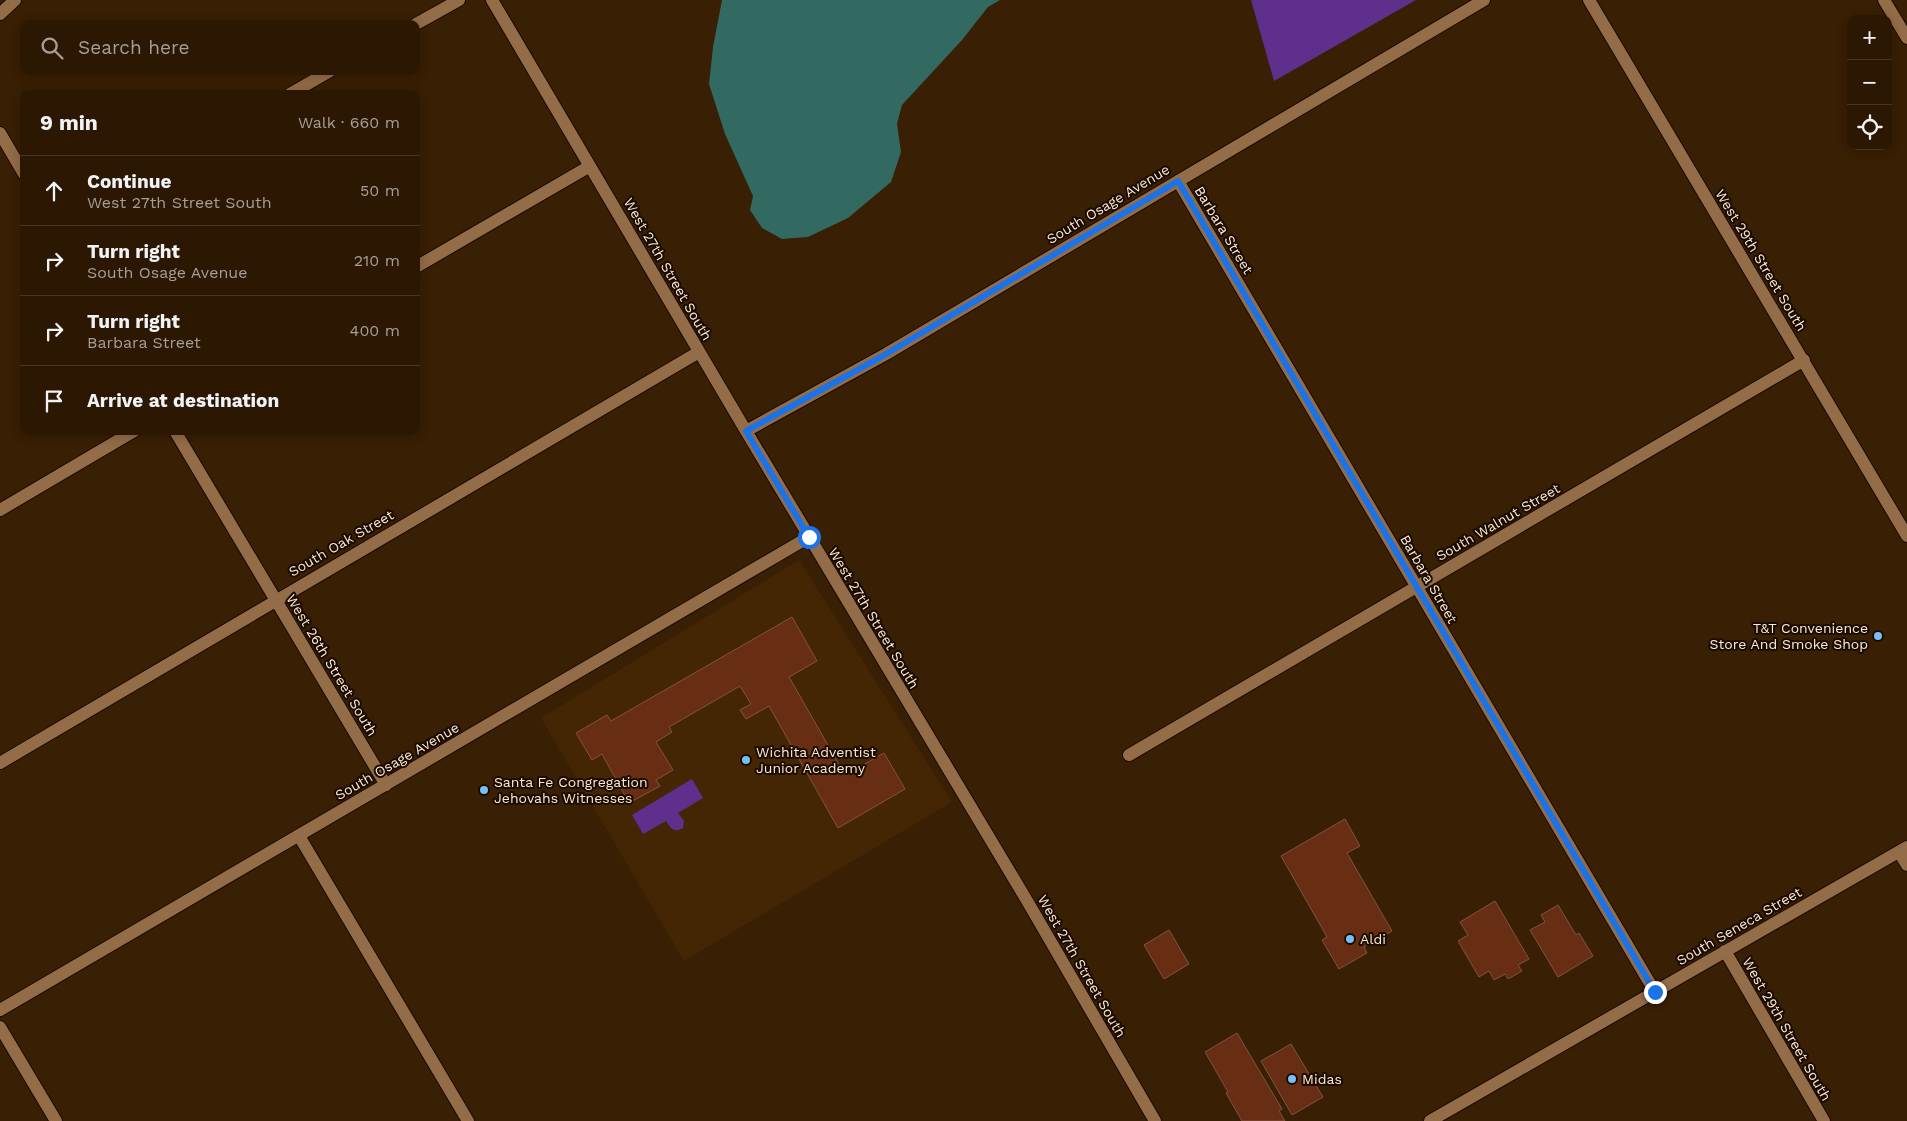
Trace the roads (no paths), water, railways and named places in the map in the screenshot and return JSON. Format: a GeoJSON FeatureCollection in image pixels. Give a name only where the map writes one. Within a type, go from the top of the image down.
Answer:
{"type":"FeatureCollection","features":[{"type":"Feature","properties":{"kind":"street"},"geometry":{"type":"LineString","coordinates":[[0,14],[15,0]]}},
{"type":"Feature","properties":{"kind":"street"},"geometry":{"type":"LineString","coordinates":[[420,22],[459,0]]}},
{"type":"Feature","properties":{"kind":"street","name":"West 27th Street South"},"geometry":{"type":"LineString","coordinates":[[492,0],[699,352],[1026,899],[1155,1121]]}},
{"type":"Feature","properties":{"kind":"street","name":"South Osage Avenue"},"geometry":{"type":"LineString","coordinates":[[746,431],[881,357],[1484,0]]}},
{"type":"Feature","properties":{"kind":"street","name":"West 29th Street South"},"geometry":{"type":"LineString","coordinates":[[1589,0],[1804,360],[1902,517],[1907,536]]}},
{"type":"Feature","properties":{"kind":"street"},"geometry":{"type":"LineString","coordinates":[[1884,0],[1907,38]]}},
{"type":"Feature","properties":{"kind":"street"},"geometry":{"type":"LineString","coordinates":[[297,90],[323,75]]}},
{"type":"Feature","properties":{"kind":"street"},"geometry":{"type":"LineString","coordinates":[[0,134],[20,167]]}},
{"type":"Feature","properties":{"kind":"street"},"geometry":{"type":"LineString","coordinates":[[420,265],[590,166]]}},
{"type":"Feature","properties":{"kind":"street","name":"Barbara Street"},"geometry":{"type":"LineString","coordinates":[[1178,181],[1655,992]]}},
{"type":"Feature","properties":{"kind":"street","name":"South Oak Street"},"geometry":{"type":"LineString","coordinates":[[0,763],[275,599],[699,352]]}},
{"type":"Feature","properties":{"kind":"street","name":"South Walnut Street"},"geometry":{"type":"LineString","coordinates":[[1129,755],[1804,360]]}},
{"type":"Feature","properties":{"kind":"street"},"geometry":{"type":"LineString","coordinates":[[0,510],[127,435]]}},
{"type":"Feature","properties":{"kind":"street","name":"West 26th Street South"},"geometry":{"type":"LineString","coordinates":[[177,435],[386,785]]}},
{"type":"Feature","properties":{"kind":"street","name":"South Osage Avenue"},"geometry":{"type":"LineString","coordinates":[[0,1010],[809,537]]}},
{"type":"Feature","properties":{"kind":"street"},"geometry":{"type":"LineString","coordinates":[[299,836],[468,1121]]}},
{"type":"Feature","properties":{"kind":"street"},"geometry":{"type":"LineString","coordinates":[[1903,849],[1907,865]]}},
{"type":"Feature","properties":{"kind":"street","name":"South Seneca Street"},"geometry":{"type":"LineString","coordinates":[[1433,1120],[1903,849]]}},
{"type":"Feature","properties":{"kind":"street","name":"West 29th Street South"},"geometry":{"type":"LineString","coordinates":[[1725,951],[1824,1121]]}},
{"type":"Feature","properties":{"kind":"street"},"geometry":{"type":"LineString","coordinates":[[0,1027],[56,1121]]}},
{"type":"Feature","properties":{"kind":"water"},"geometry":{"type":"Polygon","coordinates":[[[722,0],[1000,0],[988,7],[962,40],[902,105],[897,124],[901,152],[891,182],[848,218],[808,237],[782,239],[762,228],[750,210],[753,196],[725,134],[709,84],[713,47],[722,0]]]}},
{"type":"Feature","properties":{"kind":"place","name":"T&T Convenience Store And Smoke Shop"},"geometry":{"type":"Point","coordinates":[1878,636]}},
{"type":"Feature","properties":{"kind":"place","name":"Wichita Adventist Junior Academy"},"geometry":{"type":"Point","coordinates":[746,760]}},
{"type":"Feature","properties":{"kind":"place","name":"Santa Fe Congregation Jehovahs Witnesses"},"geometry":{"type":"Point","coordinates":[484,790]}},
{"type":"Feature","properties":{"kind":"place","name":"Aldi"},"geometry":{"type":"Point","coordinates":[1350,939]}},
{"type":"Feature","properties":{"kind":"place","name":"Midas"},"geometry":{"type":"Point","coordinates":[1292,1079]}}]}
